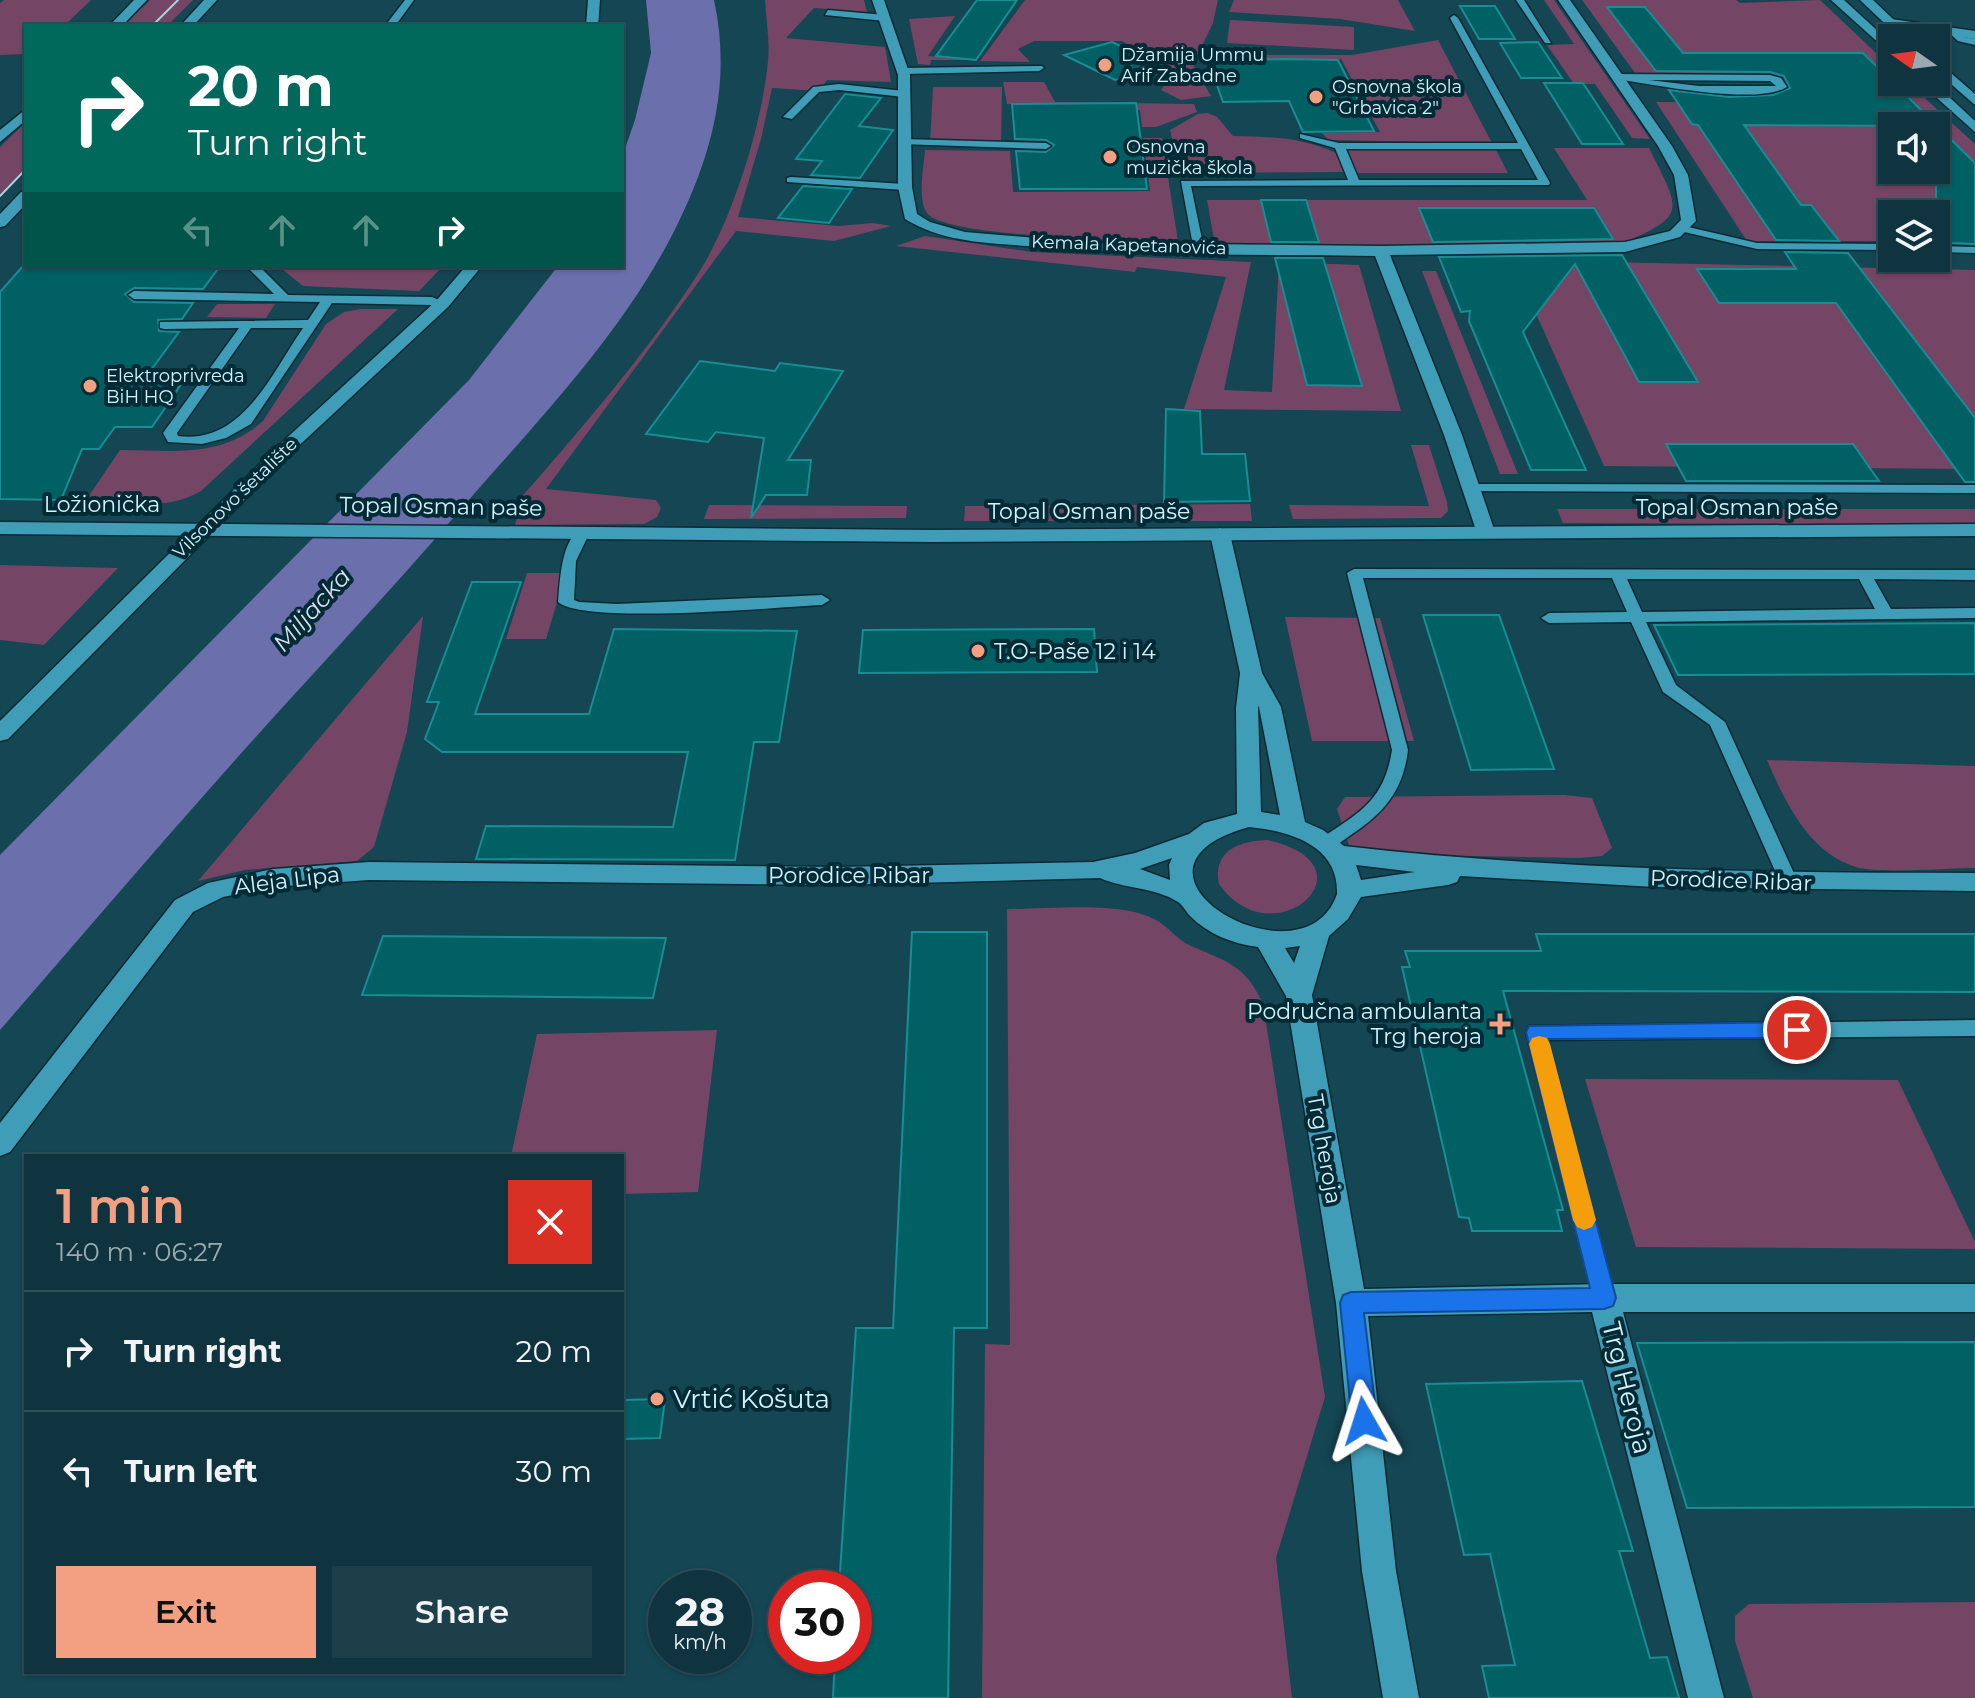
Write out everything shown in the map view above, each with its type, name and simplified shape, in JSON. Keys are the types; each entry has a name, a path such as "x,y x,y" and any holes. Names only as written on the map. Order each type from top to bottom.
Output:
{"street":[{"path":"117,24 141,0"},
{"path":"188,24 211,0"},
{"path":"592,24 594,0"},
{"name":"Kemala Kapetanovića","path":"878,0 903,71 905,187 910,216 925,225 964,236 1094,248 1381,251 1625,247 1659,241 1684,229"},
{"path":"1564,0 1626,77 1681,175 1689,221 1684,229"},
{"path":"1837,0 1878,38"},
{"path":"1866,0 1891,23 1975,35"},
{"path":"1950,77 1975,101"},
{"path":"1940,96 1975,128"},
{"path":"0,138 24,115"},
{"path":"0,223 24,197"},
{"path":"1381,251 1485,532"},
{"name":"Vilsonovo šetalište","path":"0,734 203,528 442,304 472,268"},
{"name":"Ložionička","path":"0,528 203,528"},
{"name":"Topal Osman paše","path":"203,528 1220,534 1975,530"},
{"path":"1220,534 1251,673 1270,707 1294,826"},
{"path":"1249,819 1247,708 1251,673"},
{"path":"1249,819 1294,826 1331,849 1344,866 1350,890 1336,918 1318,932 1297,938 1267,940 1231,932 1211,922 1195,909 1180,877 1181,862 1193,841 1213,828 1249,819"},
{"name":"Porodice Ribar","path":"1099,871 1139,861 1193,841"},
{"name":"Porodice Ribar","path":"1331,849 1486,871 1789,882 1975,882"},
{"name":"Aleja Lipa","path":"0,1144 184,906 217,889 273,878 369,871 600,875"},
{"name":"Porodice Ribar","path":"600,875 837,876 1099,871 1139,878 1186,895"},
{"name":"Porodice Ribar","path":"1350,890 1486,871"},
{"name":"Trg heroja","path":"1299,995 1318,932"},
{"name":"Trg heroja","path":"1267,940 1299,995 1351,1303 1379,1571 1401,1698"},
{"path":"1351,1303 1604,1298"},
{"name":"Trg Heroja","path":"1706,1698 1604,1298 1975,1298"}],"lane":[{"path":"392,24 410,0"},
{"path":"1520,0 1548,41"},
{"path":"828,13 885,18"},
{"path":"1198,249 1185,183 1545,183 1454,18"},
{"path":"1953,32 1961,39 1975,42"},
{"path":"903,71 1039,68"},
{"path":"1626,77 1770,78 1778,80 1782,87 1771,90 1667,86 1626,77"},
{"path":"788,117 816,89 839,87 904,94"},
{"path":"1304,136 1339,146 1525,146"},
{"path":"904,142 1046,146"},
{"path":"1339,146 1355,183"},
{"path":"791,180 905,187"},
{"path":"1684,229 1757,246 1878,247"},
{"path":"1950,249 1975,250"},
{"path":"254,268 284,297"},
{"path":"134,295 432,301 442,304"},
{"path":"248,324 170,433 173,439 194,440 226,434 246,421 329,298"},
{"path":"164,325 311,324"},
{"path":"1470,488 1975,489"},
{"path":"583,532 569,561 566,602 577,606 617,609 822,600"},
{"path":"1331,849 1376,809 1392,790 1400,750 1354,573 1975,575"},
{"path":"1617,574 1669,688 1717,722 1789,882"},
{"path":"1864,574 1885,613"},
{"path":"1549,618 1975,613"},
{"path":"1604,1298 1536,1032 1975,1028"}],"shaded area":[{"path":"4,0 91,0 66,24 24,24 24,54 0,55 0,3"},
{"path":"150,0 193,0 169,24 125,24"},
{"path":"765,0 864,0 867,12 814,8 786,38 885,47 891,82 827,80 819,91 772,88 738,217 838,226 873,223 891,226 834,241 736,231 546,489 656,500 661,508 657,517 644,524 515,525 519,511 512,508 586,422 681,300 725,223 745,168 765,86 768,38"},
{"path":"1025,0 1218,0 1213,23 1193,65 1211,96 1181,100 1161,90 1167,82 1146,70 1163,65 1122,41 1034,41 1018,49 1030,62 980,61"},
{"path":"1234,0 1398,0 1415,31 1340,19 1229,12"},
{"path":"1544,0 1554,0 1650,139 1632,138 1595,84 1574,84 1547,45 1574,44"},
{"path":"1582,0 1736,0 1740,3 1820,0 1878,55 1878,96 1922,96 1940,112 1878,112 1878,184 1950,184 1950,121 1975,144 1975,249 1963,241 1950,241 1950,200 1878,200 1878,241 1747,241 1656,102 1834,103 1811,77 1638,77"},
{"path":"955,16 928,56 976,60 931,60 930,65 918,64 909,19"},
{"path":"1230,20 1354,27 1354,50 1227,43"},
{"path":"1438,40 1492,143 1328,140 1322,133 1380,132 1341,59 1246,59 1245,55 1352,55"},
{"path":"1003,82 1044,82 1055,102 1194,104 1197,112 1156,127 1142,127 1140,110 1124,110 1123,103 1007,104"},
{"path":"933,87 1002,87 1001,145 930,144"},
{"path":"1208,113 1217,117 1233,136 1298,141 1336,153 1344,172 1180,173 1170,130 1198,114"},
{"path":"24,124 24,170 0,194 0,147"},
{"path":"1143,138 1162,138 1178,242 1007,233 945,222 929,215 925,209 922,184 925,150 1010,151 1013,192 1150,191"},
{"path":"1346,147 1495,148 1508,173 1357,173"},
{"path":"1554,148 1649,148 1672,200 1672,210 1667,219 1616,246 1215,245 1207,200 1587,200"},
{"path":"925,236 1032,252 1251,262 1224,390 1272,392 1279,262 1359,265 1401,411 1184,409 1226,277 1137,267 1135,272 896,246"},
{"path":"1512,260 1878,268 1878,272 1975,270 1975,469 1604,466"},
{"path":"280,268 441,268 419,291 303,286"},
{"path":"1422,271 1436,271 1518,474 1500,474"},
{"path":"217,304 275,304 266,318 207,317"},
{"path":"398,309 201,491 159,504 84,503 120,450 195,450 230,442 247,433 263,421 326,324 344,312"},
{"path":"1411,445 1429,445 1447,502 1448,511 1441,518 1293,519 1289,505 1429,506"},
{"path":"1250,504 1252,521 964,521 965,506"},
{"path":"709,505 907,506 906,518 704,519"},
{"path":"1557,509 1975,509 1975,525 1563,523"},
{"path":"0,565 118,568 44,645 0,640"},
{"path":"527,573 566,573 546,639 506,639"},
{"path":"423,616 407,732 374,847 357,861 245,870 198,881"},
{"path":"1285,617 1380,618 1414,741 1312,741"},
{"path":"1767,760 1975,766 1975,868 1880,870 1856,867 1839,860 1812,838 1801,824"},
{"path":"1565,795 1592,798 1612,848 1602,856 1362,854 1349,845 1337,809 1345,797"},
{"path":"1267,840 1300,852 1315,868 1316,885 1306,900 1288,911 1266,913 1241,905 1219,884 1220,863 1230,850"},
{"path":"1103,908 1140,913 1159,922 1184,942 1234,966 1249,980 1263,1004 1325,1397 1276,1558 1292,1698 982,1698 985,1344 1010,1345 1007,909"},
{"path":"717,1030 698,1192 624,1194 624,1154 511,1154 537,1034"},
{"path":"1585,1079 1898,1080 1975,1242 1975,1249 1636,1247"},
{"path":"1975,1602 1975,1698 1753,1698 1735,1641 1735,1616 1749,1604"}],"water":[{"name":"Miljacka","path":"646,0 714,0 721,57 720,85 710,139 680,219 634,300 547,411 0,1030 0,855 469,380 556,268 624,268 624,151 651,53"}],"building":[{"path":"977,0 1017,0 976,60 936,56"},
{"path":"1460,6 1495,6 1515,39 1479,39"},
{"path":"1607,7 1645,7 1683,53 1863,53 1878,68 1878,96 1907,96 1923,112 1878,112 1878,126 1744,125 1801,205 1811,205 1839,241 1776,240 1698,125 1692,124 1669,90 1729,97 1773,95 1790,88 1784,76 1770,72 1656,71"},
{"name":"Džamija Ummu Arif Zabadne","path":"1112,42 1164,67 1115,80 1064,55"},
{"path":"1538,42 1562,78 1521,78 1500,43"},
{"path":"1208,60 1338,60 1374,131 1303,132 1289,101 1223,102"},
{"path":"1544,83 1583,83 1623,144 1582,144"},
{"path":"845,94 881,98 859,126 893,130 860,178 811,175 822,161 796,159"},
{"name":"Osnovna muzička škola","path":"1136,103 1147,189 1020,189 1016,151 1046,152 1054,145 1046,140 1015,139 1012,104"},
{"path":"1950,138 1975,163 1975,244 1950,242 1950,200 1936,200 1936,184 1950,184"},
{"path":"803,186 852,189 829,223 778,218"},
{"path":"1261,200 1306,200 1319,242 1271,242"},
{"path":"1419,208 1594,208 1613,239 1433,242"},
{"path":"1785,252 1848,253 1975,418 1975,482 1965,482 1836,303 1719,303 1697,269 1796,269"},
{"path":"1622,255 1698,382 1639,382 1575,264 1523,332 1586,470 1531,470 1469,321 1470,311 1461,312 1439,257"},
{"path":"1275,258 1323,258 1362,386 1307,385"},
{"name":"Elektroprivreda BiH HQ","path":"23,266 219,268 203,289 134,288 125,294 134,302 193,303 182,319 158,320 159,331 179,332 146,377 186,377 152,427 115,427 99,449 82,449 61,500 0,499 0,292"},
{"path":"700,361 775,371 780,363 843,371 788,460 811,460 807,495 766,495 751,518 764,438 716,432 708,442 646,434"},
{"path":"1166,409 1200,411 1202,454 1245,454 1250,501 1164,502"},
{"path":"1666,444 1853,444 1879,481 1686,481"},
{"path":"472,582 521,582 475,714 589,714 614,629 797,631 779,742 754,742 735,860 476,859 486,826 673,827 688,752 442,752 425,739 439,702 427,702"},
{"path":"1423,615 1499,615 1554,769 1471,770"},
{"path":"1975,623 1975,674 1678,675 1654,625"},
{"name":"T.O-Paše 12 i 14","path":"1094,629 1097,672 859,673 863,630"},
{"path":"912,932 987,932 987,1328 954,1328 948,1698 833,1698 834,1674 872,1674 872,1570 840,1570 856,1328 893,1328"},
{"path":"1536,934 1975,934 1975,992 1503,991 1563,1210 1557,1210 1562,1231 1472,1231 1469,1218 1459,1217 1402,967 1410,967 1405,951 1541,951"},
{"path":"383,936 666,938 653,998 362,995"},
{"path":"1975,1342 1975,1507 1687,1508 1637,1343"},
{"path":"1582,1381 1633,1551 1619,1551 1650,1658 1667,1657 1679,1698 1489,1698 1482,1666 1515,1665 1490,1554 1464,1555 1426,1384"},
{"path":"665,1399 660,1438 624,1439 624,1400"}],"tram line":[{"path":"154,24 178,0"},
{"path":"0,196 24,171"}],"slow traffic":[{"path":"1539,1044 1584,1220"}],"place":[{"name":"Džamija Ummu Arif Zabadne","path":"1105,65"},
{"name":"Osnovna škola \"Grbavica 2\"","path":"1316,97"},
{"name":"Osnovna muzička škola","path":"1110,157"},
{"name":"Elektroprivreda BiH HQ","path":"90,386"},
{"name":"T.O-Paše 12 i 14","path":"978,651"},
{"name":"Područna ambulanta Trg heroja","path":"1500,1024"},
{"name":"Vrtić Košuta","path":"657,1399"}],"route":[{"path":"1364,1421 1351,1303 1604,1298 1536,1032 1797,1030"}]}
